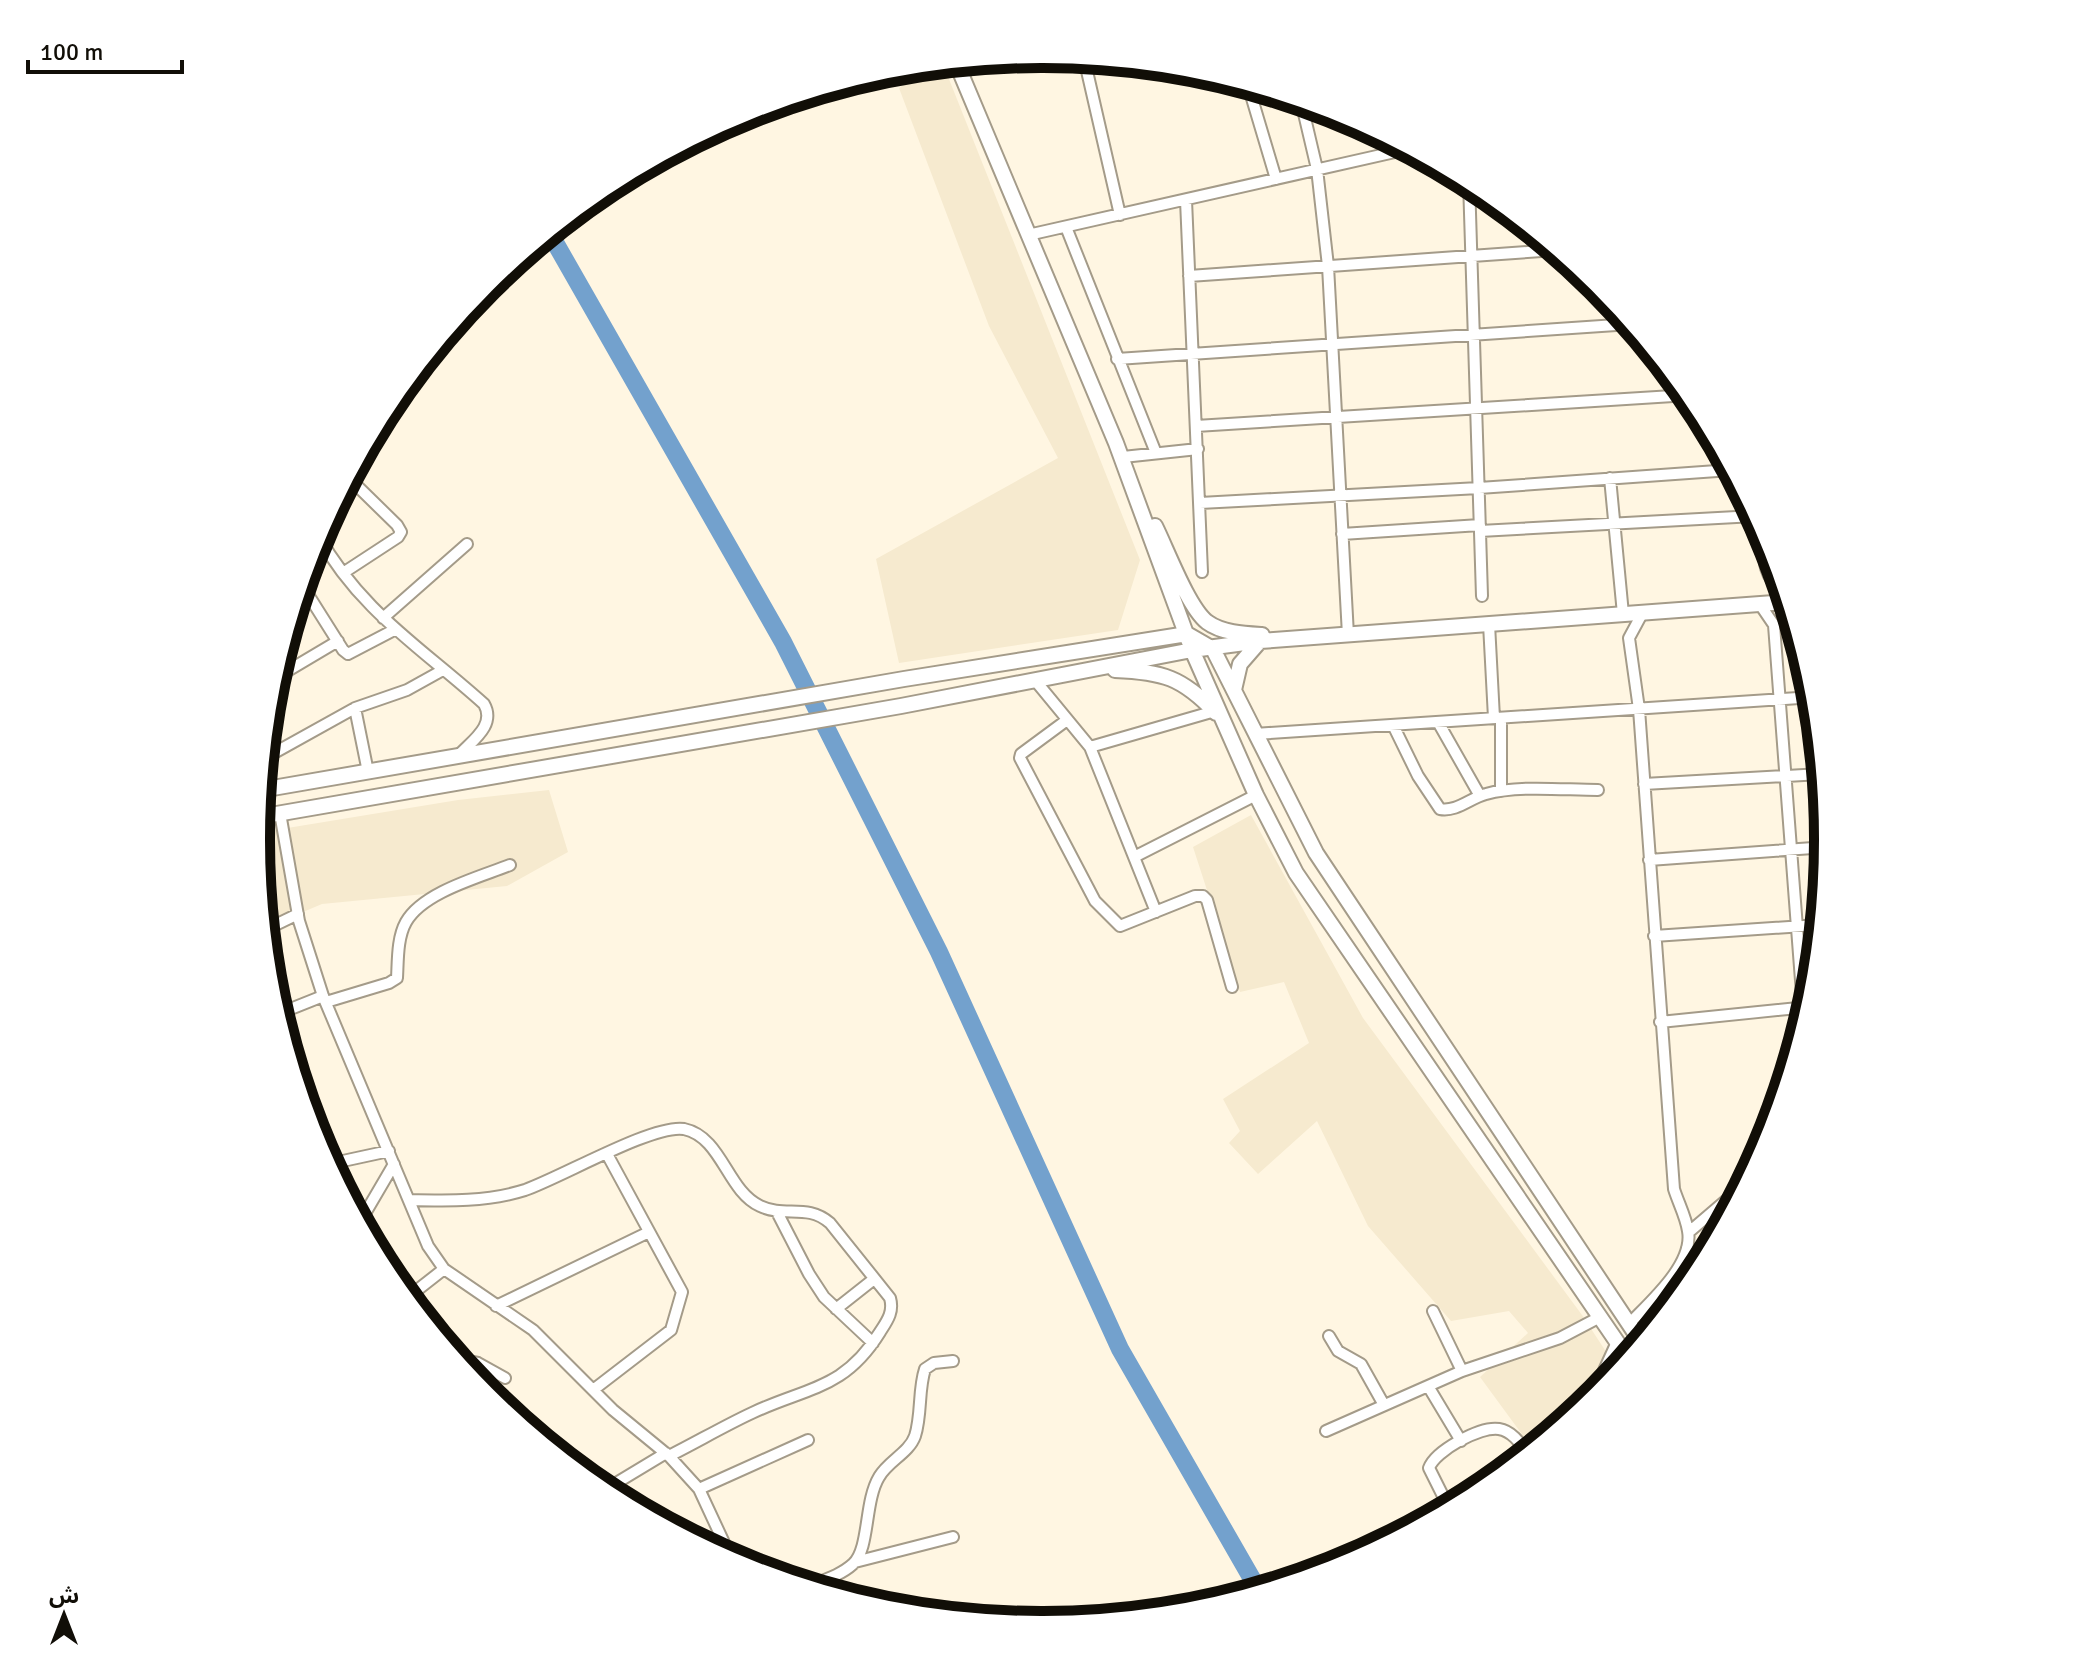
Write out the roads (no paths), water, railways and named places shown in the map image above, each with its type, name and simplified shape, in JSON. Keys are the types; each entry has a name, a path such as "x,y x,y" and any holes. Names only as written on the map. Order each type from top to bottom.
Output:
{"street":[{"path":"1087,70 1120,215"},
{"path":"961,73 1116,443 1218,715 1296,873 1621,1349"},
{"path":"1252,97 1276,179"},
{"path":"1304,114 1317,169 1328,266 1348,635"},
{"path":"1028,235 1392,153"},
{"path":"1470,197 1482,596"},
{"path":"1186,200 1202,572"},
{"path":"1066,227 1156,453"},
{"path":"1189,276 1541,251"},
{"path":"1117,359 1617,325"},
{"path":"1196,426 1672,396"},
{"path":"1116,443 1193,606 1204,620 1230,632 1320,637"},
{"path":"1123,457 1198,449"},
{"path":"1200,503 1719,471"},
{"path":"1610,478 1623,614"},
{"path":"343,573 401,532 357,486"},
{"path":"1342,534 1743,517"},
{"path":"383,618 467,544"},
{"path":"328,552 394,630 484,704 489,713 488,724 458,757"},
{"path":"310,597 348,654 394,630"},
{"path":"271,815 901,706 1192,650 1260,641 1776,602"},
{"path":"1759,603 1774,625 1802,969"},
{"path":"1629,1324 1671,1278 1687,1248 1689,1232 1674,1189 1639,709 1629,638 1643,612"},
{"path":"1489,624 1501,791"},
{"path":"272,788 904,679 1187,634 1213,649 1316,853 1635,1333"},
{"path":"290,670 338,641"},
{"path":"1234,690 1240,664 1260,641"},
{"path":"1090,668 1152,672 1181,682 1218,715"},
{"path":"276,752 355,708 407,690 443,670"},
{"path":"1034,679 1090,747 1156,912"},
{"path":"1255,734 1800,698"},
{"path":"355,708 368,772"},
{"path":"1090,747 1218,715"},
{"path":"1067,720 1021,754 1021,762 1095,901 1120,926 1195,896 1203,896 1207,900 1232,987"},
{"path":"1438,722 1480,796"},
{"path":"1393,725 1418,776 1440,809 1449,811 1480,796 1501,791 1598,790"},
{"path":"1644,784 1811,775"},
{"path":"1134,857 1256,795"},
{"path":"280,813 298,914 325,999 428,1246 444,1269 533,1330 613,1410 668,1454 699,1489 723,1541"},
{"path":"1649,860 1814,848"},
{"path":"290,1010 389,983 397,978 400,940 406,921 446,890 510,865"},
{"path":"275,925 298,914"},
{"path":"1654,936 1808,926"},
{"path":"1660,1022 1795,1008"},
{"path":"409,1200 492,1198 558,1178 658,1130 684,1129 702,1137 736,1185 758,1206 777,1212 820,1214 874,1279 892,1305 891,1313 860,1360 816,1390 756,1411 617,1483"},
{"path":"341,1161 389,1151"},
{"path":"593,1390 671,1330 682,1292 607,1154"},
{"path":"366,1211 394,1164"},
{"path":"1689,1232 1721,1204"},
{"path":"777,1212 809,1274 836,1309 873,1343"},
{"path":"496,1306 649,1232"},
{"path":"1687,1248 1690,1257"},
{"path":"417,1290 444,1269"},
{"path":"836,1309 874,1279"},
{"path":"1433,1311 1462,1371"},
{"path":"1326,1431 1462,1371 1560,1338 1600,1317"},
{"path":"1329,1336 1338,1351 1361,1364 1384,1405"},
{"path":"1607,1365 1617,1342"},
{"path":"855,1562 864,1546 868,1502 879,1476 908,1449 915,1438 925,1369 934,1363 953,1361"},
{"path":"475,1362 505,1378"},
{"path":"1428,1386 1461,1441"},
{"path":"1444,1498 1429,1468 1432,1460 1473,1434 1500,1429 1516,1437 1521,1444"},
{"path":"699,1489 808,1440"},
{"path":"824,1579 855,1562 953,1537"}],"waterway":[{"path":"554,241 783,642 939,952 1120,1349 1253,1581"}]}
